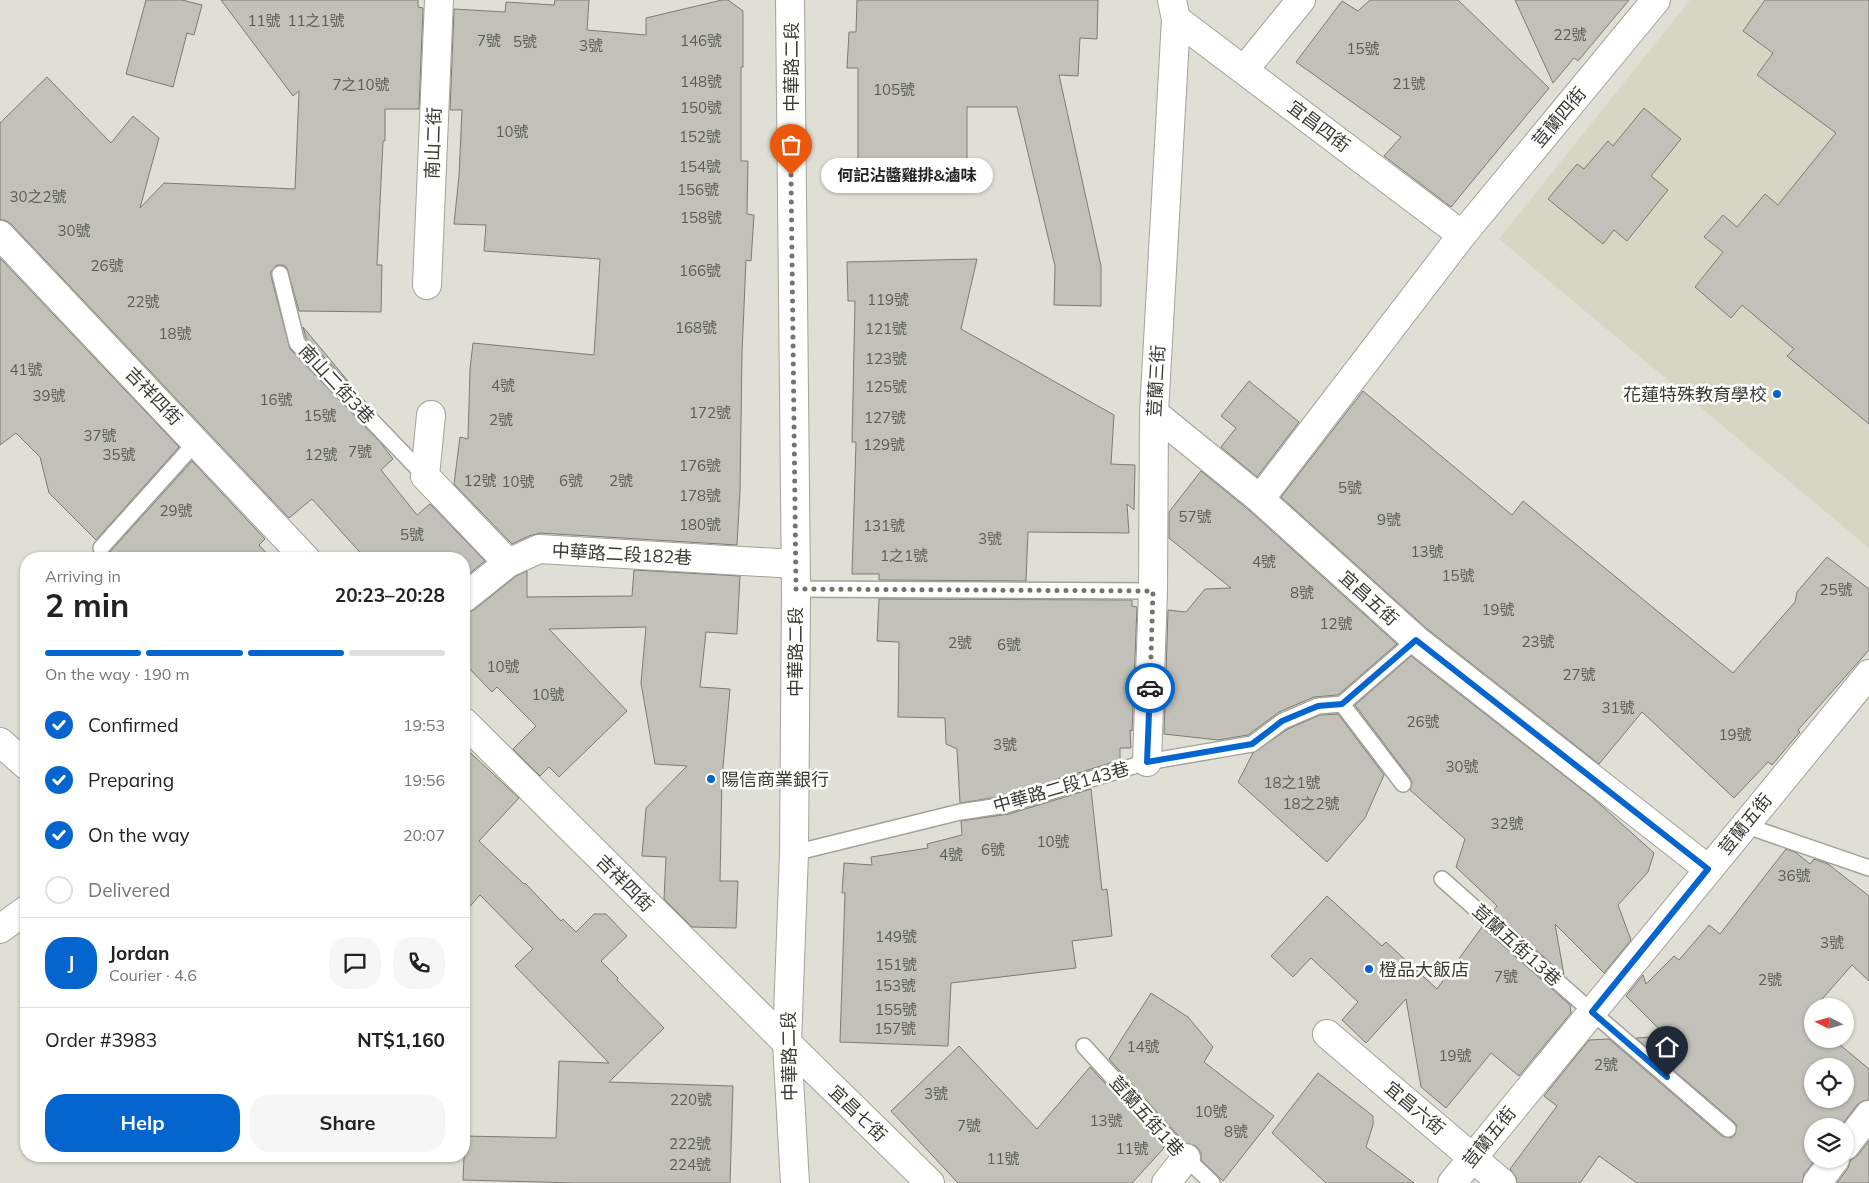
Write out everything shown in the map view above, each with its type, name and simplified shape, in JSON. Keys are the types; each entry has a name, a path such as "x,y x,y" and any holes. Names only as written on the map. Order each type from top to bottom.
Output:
{"street":[{"name":"南山二街","path":"427,285 439,0"},
{"name":"中華路二段","path":"790,0 795,577 794,853 787,1043 795,1183"},
{"path":"1244,70 1301,0"},
{"name":"荳蘭四街","path":"1260,500 1462,235 1656,0"},
{"name":"宜昌四街","path":"1174,9 1244,70 1462,235"},
{"name":"荳蘭三街","path":"1147,762 1153,591 1154,413 1174,9"},
{"name":"吉祥四街","path":"0,235 299,552"},
{"name":"宜昌五街","path":"1154,413 1260,500 1416,640 1708,869"},
{"path":"431,415 425,476 508,563"},
{"name":"中華路二段182巷","path":"470,593 508,563 540,549 795,577"},
{"name":"荳蘭五街","path":"1452,1183 1869,674"},
{"name":"吉祥四街","path":"470,728 787,1043"},
{"path":"0,742 20,760"},
{"path":"0,929 20,914"},
{"name":"宜昌六街","path":"1327,1034 1502,1183"},
{"name":"宜昌七街","path":"787,1043 930,1183"},
{"path":"1854,1134 1869,1115"},
{"path":"1166,1183 1186,1158"},
{"path":"1817,1183 1828,1168"}],"lane":[{"name":"南山二街3巷","path":"280,274 296,343 425,476"},
{"path":"102,548 197,442"},
{"path":"795,577 1153,591"},
{"path":"1403,784 1342,704 1416,640"},
{"name":"中華路二段143巷","path":"794,853 960,812 1006,805 1147,762 1252,744 1282,721 1318,706 1342,704"},
{"path":"1744,825 1869,868"},
{"name":"荳蘭五街13巷","path":"1442,879 1728,1129"},
{"name":"荳蘭五街1巷","path":"1084,1046 1186,1158 1212,1183"}],"shaded area":[{"name":"花蓮特殊教育學校","path":"1690,0 1869,0 1869,548 1499,239"}],"building":[{"path":"146,0 182,0 202,5 194,35 187,33 173,87 126,74"},
{"path":"221,0 418,0 418,7 423,8 419,109 385,109 385,141 383,141 377,265 382,265 381,312 299,311 287,268 283,265 277,265 271,271 271,276 290,349 380,442 393,459 381,470 417,515 430,504 485,561 470,573 470,552 360,552 312,499 289,518 11,224 5,220 0,220 0,123 47,77 111,143 133,116 159,138 140,208 164,183 295,189 299,91 293,96"},
{"path":"555,0 589,0 587,30 646,35 646,18 722,0 728,0 743,11 741,161 748,161 747,214 754,215 751,261 746,260 737,545 540,533 512,544 454,484 460,437 468,439 470,369 473,343 594,355 600,259 484,251 486,225 454,224 459,176 462,110 450,110 454,9 505,12 506,2 554,5"},
{"path":"857,0 1098,0 1097,39 1080,38 1078,76 1059,75 1101,266 1101,306 1054,305 1055,266 1017,107 967,107 967,164 858,165 858,68 847,68 849,32 856,32"},
{"path":"1370,0 1458,0 1549,88 1451,207 1384,156 1401,137 1296,62 1342,1 1358,11"},
{"path":"1515,0 1629,0 1578,61 1574,58 1553,83"},
{"path":"1765,0 1869,0 1869,424 1787,356 1794,349 1742,305 1731,318 1695,287 1723,252 1704,237 1723,215 1737,227 1765,194 1778,205 1836,133 1757,75 1773,53 1743,31"},
{"path":"1644,108 1681,139 1651,176 1668,190 1627,241 1614,230 1603,244 1548,199 1577,164 1584,169 1608,141 1613,146"},
{"path":"0,258 179,447 96,540 49,493 40,457 16,433 0,445"},
{"path":"977,259 961,329 1114,415 1111,464 1135,465 1134,510 1127,504 1129,533 1028,532 1026,581 879,580 879,574 852,574 856,442 852,442 855,301 848,301 847,262"},
{"path":"303,327 358,393 306,338"},
{"path":"1249,381 1299,422 1257,477 1221,447 1236,428 1221,416"},
{"path":"1363,391 1512,515 1523,501 1733,673 1795,602 1797,592 1827,557 1869,589 1869,650 1798,730 1800,732 1772,765 1768,762 1734,798 1642,712 1599,764 1426,628 1281,497"},
{"path":"192,461 265,539 259,545 266,552 110,552"},
{"path":"1201,471 1250,511 1397,644 1338,695 1314,697 1279,712 1248,735 1218,740 1164,734 1168,610 1186,612 1205,589 1231,588 1169,538 1169,512"},
{"path":"634,570 740,576 737,634 706,632 700,687 730,689 722,778 720,881 738,881 736,928 692,927 664,899 666,857 642,856 646,808 687,766 655,764 641,683 646,627 549,629 627,711 559,777 549,767 540,776 513,749 536,726 497,687 492,692 470,669 470,611 516,576 527,571 527,597 632,596"},
{"path":"879,599 1132,600 1132,606 1137,607 1132,731 1130,730 1131,748 1120,748 1120,760 1004,796 960,803 957,749 946,744 945,718 898,717 899,642 877,641"},
{"path":"1411,656 1593,798 1654,853 1648,872 1618,905 1631,940 1604,973 1555,924 1564,975 1493,911 1497,906 1456,867 1465,839 1410,790 1412,783 1410,778 1355,705"},
{"path":"1338,714 1384,775 1365,818 1327,862 1238,782 1253,753 1288,729 1320,715"},
{"path":"470,753 519,798 479,841 525,883 561,921 563,919 576,932 594,914 606,914 627,936 601,961 664,1028 609,1082 733,1086 730,1183 575,1183 463,1180 464,1162 470,1162 470,1136 556,1138 559,1061 609,1063 515,966 533,949 480,895 470,906"},
{"path":"1091,789 1102,890 1107,889 1112,936 1072,941 1076,968 951,983 948,1046 840,1042 845,893 842,893 844,863 872,865 871,857 928,848 927,844 962,835 961,821 1009,814"},
{"path":"1786,849 1795,852 1810,864 1814,859 1828,864 1869,896 1869,981 1852,965 1823,998 1804,998 1804,1048 1844,1048 1869,1069 1869,1100 1857,1105 1847,1118 1804,1118 1804,1168 1809,1168 1804,1174 1802,1183 1637,1183 1599,1156 1580,1183 1517,1183 1516,1177 1510,1169 1557,1106 1544,1096 1589,1040 1609,1039 1722,1136 1731,1138 1735,1135 1737,1126 1734,1122 1636,1038 1666,1036 1626,996 1643,975 1646,984 1674,956 1679,960 1709,925 1720,934"},
{"path":"1327,896 1382,946 1386,942 1437,989 1482,927 1570,1005 1571,1013 1519,1076 1491,1053 1446,1108 1421,1087 1406,999 1366,1043 1342,1020 1358,1002 1311,958 1293,977 1271,956"},
{"path":"1151,993 1188,1017 1213,1047 1204,1062 1274,1116 1223,1181 1201,1160 1201,1153 1196,1146 1185,1143 1109,1059"},
{"path":"959,1046 1037,1129 1090,1067 1164,1148 1132,1183 958,1183 891,1111"},
{"path":"1318,1073 1373,1116 1373,1125 1366,1147 1414,1183 1326,1183 1272,1133"},
{"path":"1869,1141 1869,1183 1837,1183 1848,1168 1854,1168 1854,1158"}],"way so far":[{"path":"791,175 794,564 796,589 1153,591 1150,688"}],"place":[{"name":"何記沾醬雞排&滷味","path":"791,175"},
{"name":"花蓮特殊教育學校","path":"1777,394"},
{"name":"陽信商業銀行","path":"711,779"},
{"name":"橙品大飯店","path":"1369,969"}],"route":[{"path":"1150,688 1147,762 1252,744 1282,721 1318,706 1342,704 1416,640 1708,869 1592,1012 1667,1077"}]}
